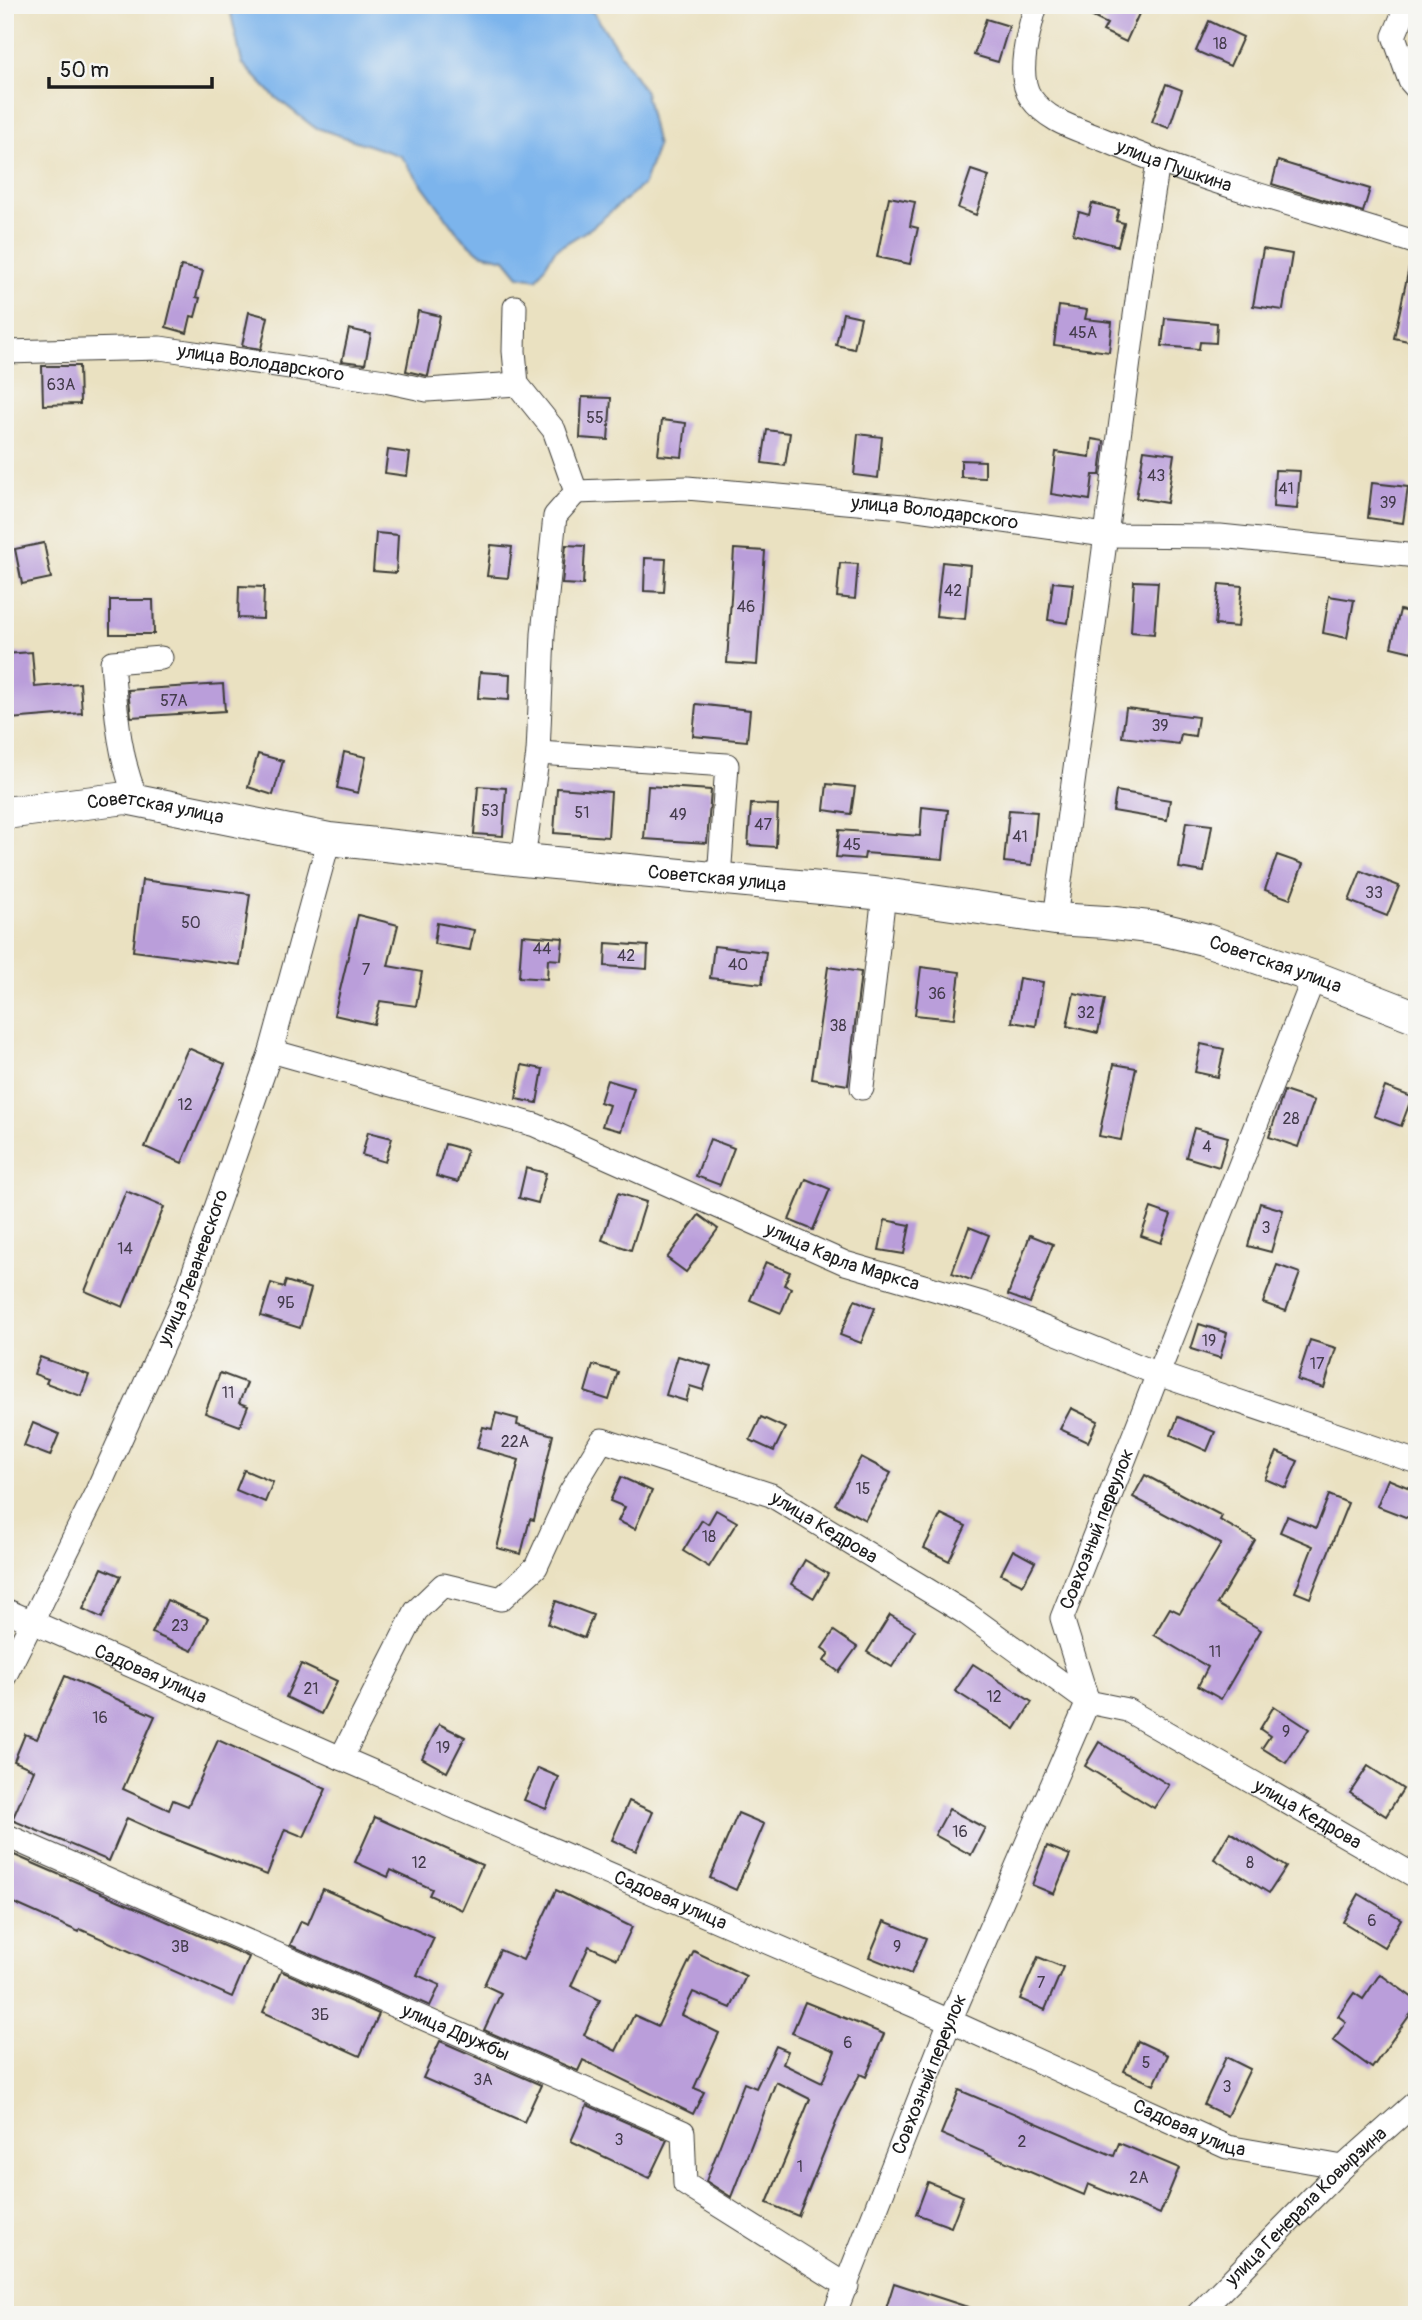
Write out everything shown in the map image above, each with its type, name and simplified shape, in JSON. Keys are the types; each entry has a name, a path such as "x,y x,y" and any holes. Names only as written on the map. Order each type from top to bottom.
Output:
{"street":[{"name":"улица Пушкина","path":"1036,5 1027,34 1024,72 1029,97 1050,117 1158,163 1417,243"},
{"path":"1407,5 1394,36 1410,80 1417,89"},
{"path":"1055,919 1105,535 1158,163"},
{"path":"515,307 514,351 517,384 554,430 576,492 555,516 543,634 538,753 523,860"},
{"name":"улица Володарского","path":"5,352 160,348 384,381 427,390 517,384"},
{"name":"улица Володарского","path":"576,492 687,488 903,508 1105,535 1220,536 1417,556"},
{"path":"137,800 129,782 118,736 112,662 161,658"},
{"path":"538,753 727,765 719,878"},
{"name":"Советская улица","path":"5,813 126,798 329,839 884,894 1055,919 1157,928 1203,939 1314,977 1417,1017"},
{"name":"улица Леваневского","path":"5,1676 97,1491 187,1291 271,1051 329,839"},
{"path":"862,1088 884,894"},
{"name":"Совхозный переулок","path":"834,2315 950,2021 1088,1702 1062,1618 1314,977"},
{"name":"улица Карла Маркса","path":"271,1051 535,1125 845,1264 985,1304 1158,1374 1417,1462"},
{"name":"улица Кедрова","path":"341,1758 416,1611 443,1585 501,1599 537,1567 570,1493 602,1440 771,1495 967,1614 1088,1702 1127,1710 1417,1877"},
{"name":"Садовая улица","path":"5,1610 950,2021 1227,2147 1343,2167"},
{"name":"улица Дружбы","path":"5,1835 683,2132 685,2183 847,2287"},
{"name":"улица Генерала Ковырзина","path":"1197,2315 1343,2167 1417,2101"}],"water":[{"path":"229,5 582,5 594,13 645,92 657,146 644,184 591,228 555,250 537,279 519,276 505,259 480,253 460,236 401,156 314,127 275,97 242,63"}],"building":[{"path":"1069,5 1143,5 1126,42 1103,31 1107,24"},
{"path":"986,19 1009,26 998,62 974,55"},
{"path":"1209,21 1243,37 1230,66 1196,51"},
{"path":"1166,84 1182,90 1169,128 1152,122"},
{"path":"1278,161 1370,189 1363,212 1272,184"},
{"path":"971,170 989,176 976,215 958,208"},
{"path":"889,197 915,202 910,226 918,228 910,264 877,257"},
{"path":"1092,203 1119,210 1116,221 1124,223 1118,246 1073,234 1079,212 1089,215"},
{"path":"1263,249 1292,254 1283,310 1253,306"},
{"path":"181,266 203,271 196,297 200,298 195,317 191,316 187,333 166,327"},
{"path":"1409,268 1417,268 1417,343 1394,338"},
{"path":"1059,306 1087,310 1085,319 1112,322 1109,352 1054,345"},
{"path":"418,311 440,316 428,376 406,371"},
{"path":"249,312 268,317 261,349 242,346"},
{"path":"843,313 861,317 854,349 836,345"},
{"path":"1165,318 1217,323 1216,343 1200,342 1199,349 1162,346"},
{"path":"349,329 371,334 365,364 342,361"},
{"path":"42,366 79,366 80,404 43,405"},
{"path":"582,397 611,398 608,440 580,438"},
{"path":"662,420 686,423 682,457 658,455"},
{"path":"767,430 790,433 785,466 762,463"},
{"path":"858,434 882,437 878,478 854,475"},
{"path":"1092,439 1104,441 1100,475 1093,475 1090,500 1051,494 1056,452 1090,457"},
{"path":"388,450 410,453 407,476 385,473"},
{"path":"1144,450 1174,454 1167,503 1136,498"},
{"path":"961,460 985,461 985,478 961,477"},
{"path":"1275,470 1300,471 1297,509 1273,507"},
{"path":"1372,483 1408,487 1403,523 1368,518"},
{"path":"376,533 398,535 396,573 373,571"},
{"path":"44,543 51,578 22,584 15,549"},
{"path":"491,545 512,547 508,578 487,576"},
{"path":"566,545 585,546 583,585 562,584"},
{"path":"734,549 765,551 757,665 727,663"},
{"path":"645,558 666,559 664,592 644,591"},
{"path":"942,562 970,565 965,619 936,616"},
{"path":"840,563 858,564 855,599 837,597"},
{"path":"1134,581 1158,582 1154,634 1131,632"},
{"path":"1053,582 1073,584 1068,623 1048,620"},
{"path":"1219,584 1242,586 1238,627 1215,625"},
{"path":"239,586 264,587 263,619 238,618"},
{"path":"1329,596 1354,600 1347,638 1323,633"},
{"path":"110,600 153,600 154,634 110,634"},
{"path":"1400,610 1417,614 1412,652 1391,647"},
{"path":"32,652 35,687 80,683 82,713 10,719 5,654"},
{"path":"480,672 510,674 509,700 478,698"},
{"path":"223,684 225,711 131,717 128,690"},
{"path":"696,704 750,710 747,741 693,736"},
{"path":"1126,708 1198,717 1195,736 1181,734 1179,744 1122,737"},
{"path":"344,752 366,757 358,793 337,788"},
{"path":"258,754 283,761 273,795 248,787"},
{"path":"827,784 855,787 851,814 824,810"},
{"path":"478,786 506,788 503,836 474,834"},
{"path":"648,786 711,790 707,843 644,839"},
{"path":"557,788 611,792 608,837 554,833"},
{"path":"1116,791 1170,800 1167,820 1113,811"},
{"path":"751,804 778,805 776,847 748,845"},
{"path":"922,807 948,810 943,859 865,853 864,859 836,857 839,830 920,836"},
{"path":"1009,810 1037,812 1032,865 1004,862"},
{"path":"1186,822 1212,825 1204,872 1179,868"},
{"path":"1277,855 1303,864 1290,899 1265,890"},
{"path":"1361,871 1399,886 1387,916 1349,901"},
{"path":"142,880 250,894 240,965 133,951"},
{"path":"358,915 398,925 388,966 422,972 416,1006 380,1001 374,1024 334,1015"},
{"path":"437,923 474,930 470,950 434,944"},
{"path":"522,935 563,938 561,960 548,959 547,979 519,977"},
{"path":"606,943 648,946 647,969 605,966"},
{"path":"714,946 766,952 762,984 710,978"},
{"path":"828,967 861,972 848,1085 812,1079"},
{"path":"921,967 960,972 954,1019 915,1015"},
{"path":"1019,978 1043,982 1036,1026 1012,1022"},
{"path":"1074,993 1105,999 1098,1033 1067,1026"},
{"path":"1201,1044 1224,1049 1218,1077 1195,1072"},
{"path":"188,1048 225,1064 182,1163 145,1147"},
{"path":"1114,1064 1136,1068 1121,1140 1099,1136"},
{"path":"522,1065 543,1069 537,1103 516,1099"},
{"path":"607,1080 634,1088 621,1131 602,1126 609,1105 600,1102"},
{"path":"1385,1087 1412,1097 1401,1126 1374,1116"},
{"path":"1284,1091 1314,1101 1298,1147 1269,1137"},
{"path":"1194,1128 1228,1137 1219,1167 1186,1157"},
{"path":"368,1132 392,1138 385,1162 362,1155"},
{"path":"710,1139 734,1148 720,1185 696,1176"},
{"path":"445,1144 467,1150 458,1182 436,1176"},
{"path":"526,1168 546,1173 538,1203 519,1198"},
{"path":"806,1179 830,1189 813,1230 789,1220"},
{"path":"126,1191 164,1207 123,1307 85,1291"},
{"path":"618,1193 646,1202 631,1250 602,1240"},
{"path":"1260,1203 1283,1210 1271,1252 1248,1246"},
{"path":"1151,1208 1171,1215 1161,1243 1141,1236"},
{"path":"699,1215 718,1229 686,1272 667,1258"},
{"path":"885,1220 910,1225 904,1254 879,1250"},
{"path":"969,1227 989,1235 971,1280 952,1273"},
{"path":"1030,1235 1053,1244 1030,1303 1008,1295"},
{"path":"766,1262 790,1272 784,1285 791,1288 781,1313 750,1300"},
{"path":"1277,1265 1300,1273 1286,1311 1263,1303"},
{"path":"286,1281 311,1289 300,1328 261,1316 271,1283 284,1287"},
{"path":"855,1300 875,1308 861,1343 840,1335"},
{"path":"1199,1324 1227,1333 1220,1358 1191,1349"},
{"path":"1310,1340 1336,1348 1324,1388 1297,1380"},
{"path":"678,1356 711,1366 703,1390 690,1386 686,1401 666,1395"},
{"path":"40,1357 89,1375 81,1396 46,1383 48,1379 34,1374"},
{"path":"593,1365 618,1372 609,1400 585,1392"},
{"path":"220,1373 247,1383 239,1403 248,1406 240,1426 205,1413"},
{"path":"1071,1408 1098,1421 1088,1442 1060,1429"},
{"path":"496,1413 518,1419 517,1425 553,1435 534,1520 530,1519 521,1554 497,1548 519,1460 477,1448 483,1427 492,1429"},
{"path":"761,1417 785,1428 774,1451 750,1440"},
{"path":"1178,1417 1215,1432 1207,1451 1171,1435"},
{"path":"33,1423 59,1434 50,1456 24,1446"},
{"path":"1277,1452 1298,1461 1286,1488 1265,1479"},
{"path":"861,1457 891,1473 865,1520 835,1504"},
{"path":"244,1470 273,1482 265,1502 236,1490"},
{"path":"1145,1475 1222,1516 1220,1520 1255,1540 1217,1604 1261,1630 1221,1699 1198,1686 1208,1667 1154,1635 1170,1608 1180,1613 1221,1544 1133,1497"},
{"path":"621,1477 652,1491 635,1529 618,1521 625,1507 610,1501"},
{"path":"1388,1479 1417,1491 1408,1518 1377,1506"},
{"path":"1329,1495 1348,1503 1310,1598 1295,1592 1313,1546 1280,1532 1287,1516 1316,1528"},
{"path":"716,1510 737,1522 709,1567 683,1551 702,1520 708,1524"},
{"path":"941,1514 966,1526 949,1561 924,1548"},
{"path":"1013,1550 1035,1562 1023,1585 1001,1574"},
{"path":"805,1560 828,1574 814,1598 791,1584"},
{"path":"102,1568 121,1576 102,1618 83,1609"},
{"path":"167,1600 208,1618 192,1651 152,1633"},
{"path":"556,1601 593,1615 584,1638 548,1624"},
{"path":"890,1615 915,1630 892,1667 867,1652"},
{"path":"834,1631 857,1647 839,1672 824,1661 829,1653 822,1648"},
{"path":"301,1664 337,1681 321,1714 286,1697"},
{"path":"973,1664 1032,1702 1015,1729 955,1691"},
{"path":"65,1676 155,1716 123,1789 169,1810 173,1800 188,1806 218,1740 326,1789 304,1837 285,1829 267,1875 127,1818 109,1861 12,1820 34,1770 14,1761 25,1734 37,1739"},
{"path":"1274,1706 1309,1729 1286,1763 1262,1748 1270,1736 1260,1729"},
{"path":"439,1724 465,1737 447,1772 422,1758"},
{"path":"1099,1742 1169,1785 1154,1808 1085,1766"},
{"path":"1368,1766 1403,1789 1386,1816 1350,1793"},
{"path":"538,1768 559,1777 546,1809 524,1800"},
{"path":"629,1801 653,1812 636,1851 612,1840"},
{"path":"949,1809 985,1828 971,1855 935,1835"},
{"path":"738,1813 764,1824 736,1890 710,1878"},
{"path":"375,1817 482,1865 462,1910 429,1895 432,1889 391,1870 388,1877 355,1862"},
{"path":"1230,1832 1286,1867 1269,1893 1214,1859"},
{"path":"1047,1846 1070,1855 1054,1894 1032,1885"},
{"path":"5,1851 249,1957 232,1997 80,1929 79,1932 5,1899"},
{"path":"323,1889 434,1938 417,1975 440,1985 430,2006 290,1945 301,1921 308,1924"},
{"path":"556,1890 632,1927 617,1959 589,1946 571,1986 600,2000 584,2035 616,2051 634,2015 658,2026 694,1951 746,1976 731,2008 693,1992 682,2015 719,2033 694,2088 704,2092 693,2114 583,2060 578,2071 484,2030 501,1993 484,1985 500,1950 523,1960"},
{"path":"1359,1894 1401,1919 1384,1947 1343,1922"},
{"path":"884,1921 926,1938 911,1974 869,1957"},
{"path":"1038,1957 1063,1967 1045,2010 1020,1999"},
{"path":"281,1971 379,2014 360,2056 263,2012"},
{"path":"1380,1974 1417,2001 1417,2005 1372,2068 1333,2040 1346,2022 1338,2016 1354,1993 1363,1999"},
{"path":"805,2002 884,2034 866,2077 860,2074 840,2113 798,2216 767,2203 810,2099 776,2082 731,2197 706,2181 744,2083 756,2088 776,2046 788,2051 783,2064 822,2083 835,2051 792,2033"},
{"path":"440,2041 541,2085 524,2122 423,2078"},
{"path":"1138,2041 1168,2055 1154,2085 1124,2071"},
{"path":"1226,2057 1250,2069 1227,2116 1204,2105"},
{"path":"959,2090 1114,2156 1119,2143 1179,2168 1160,2214 1088,2184 1084,2195 941,2134"},
{"path":"587,2105 667,2140 649,2178 571,2141"},
{"path":"928,2182 963,2196 951,2227 916,2214"},
{"path":"894,2283 980,2311 980,2315 884,2315"}]}
